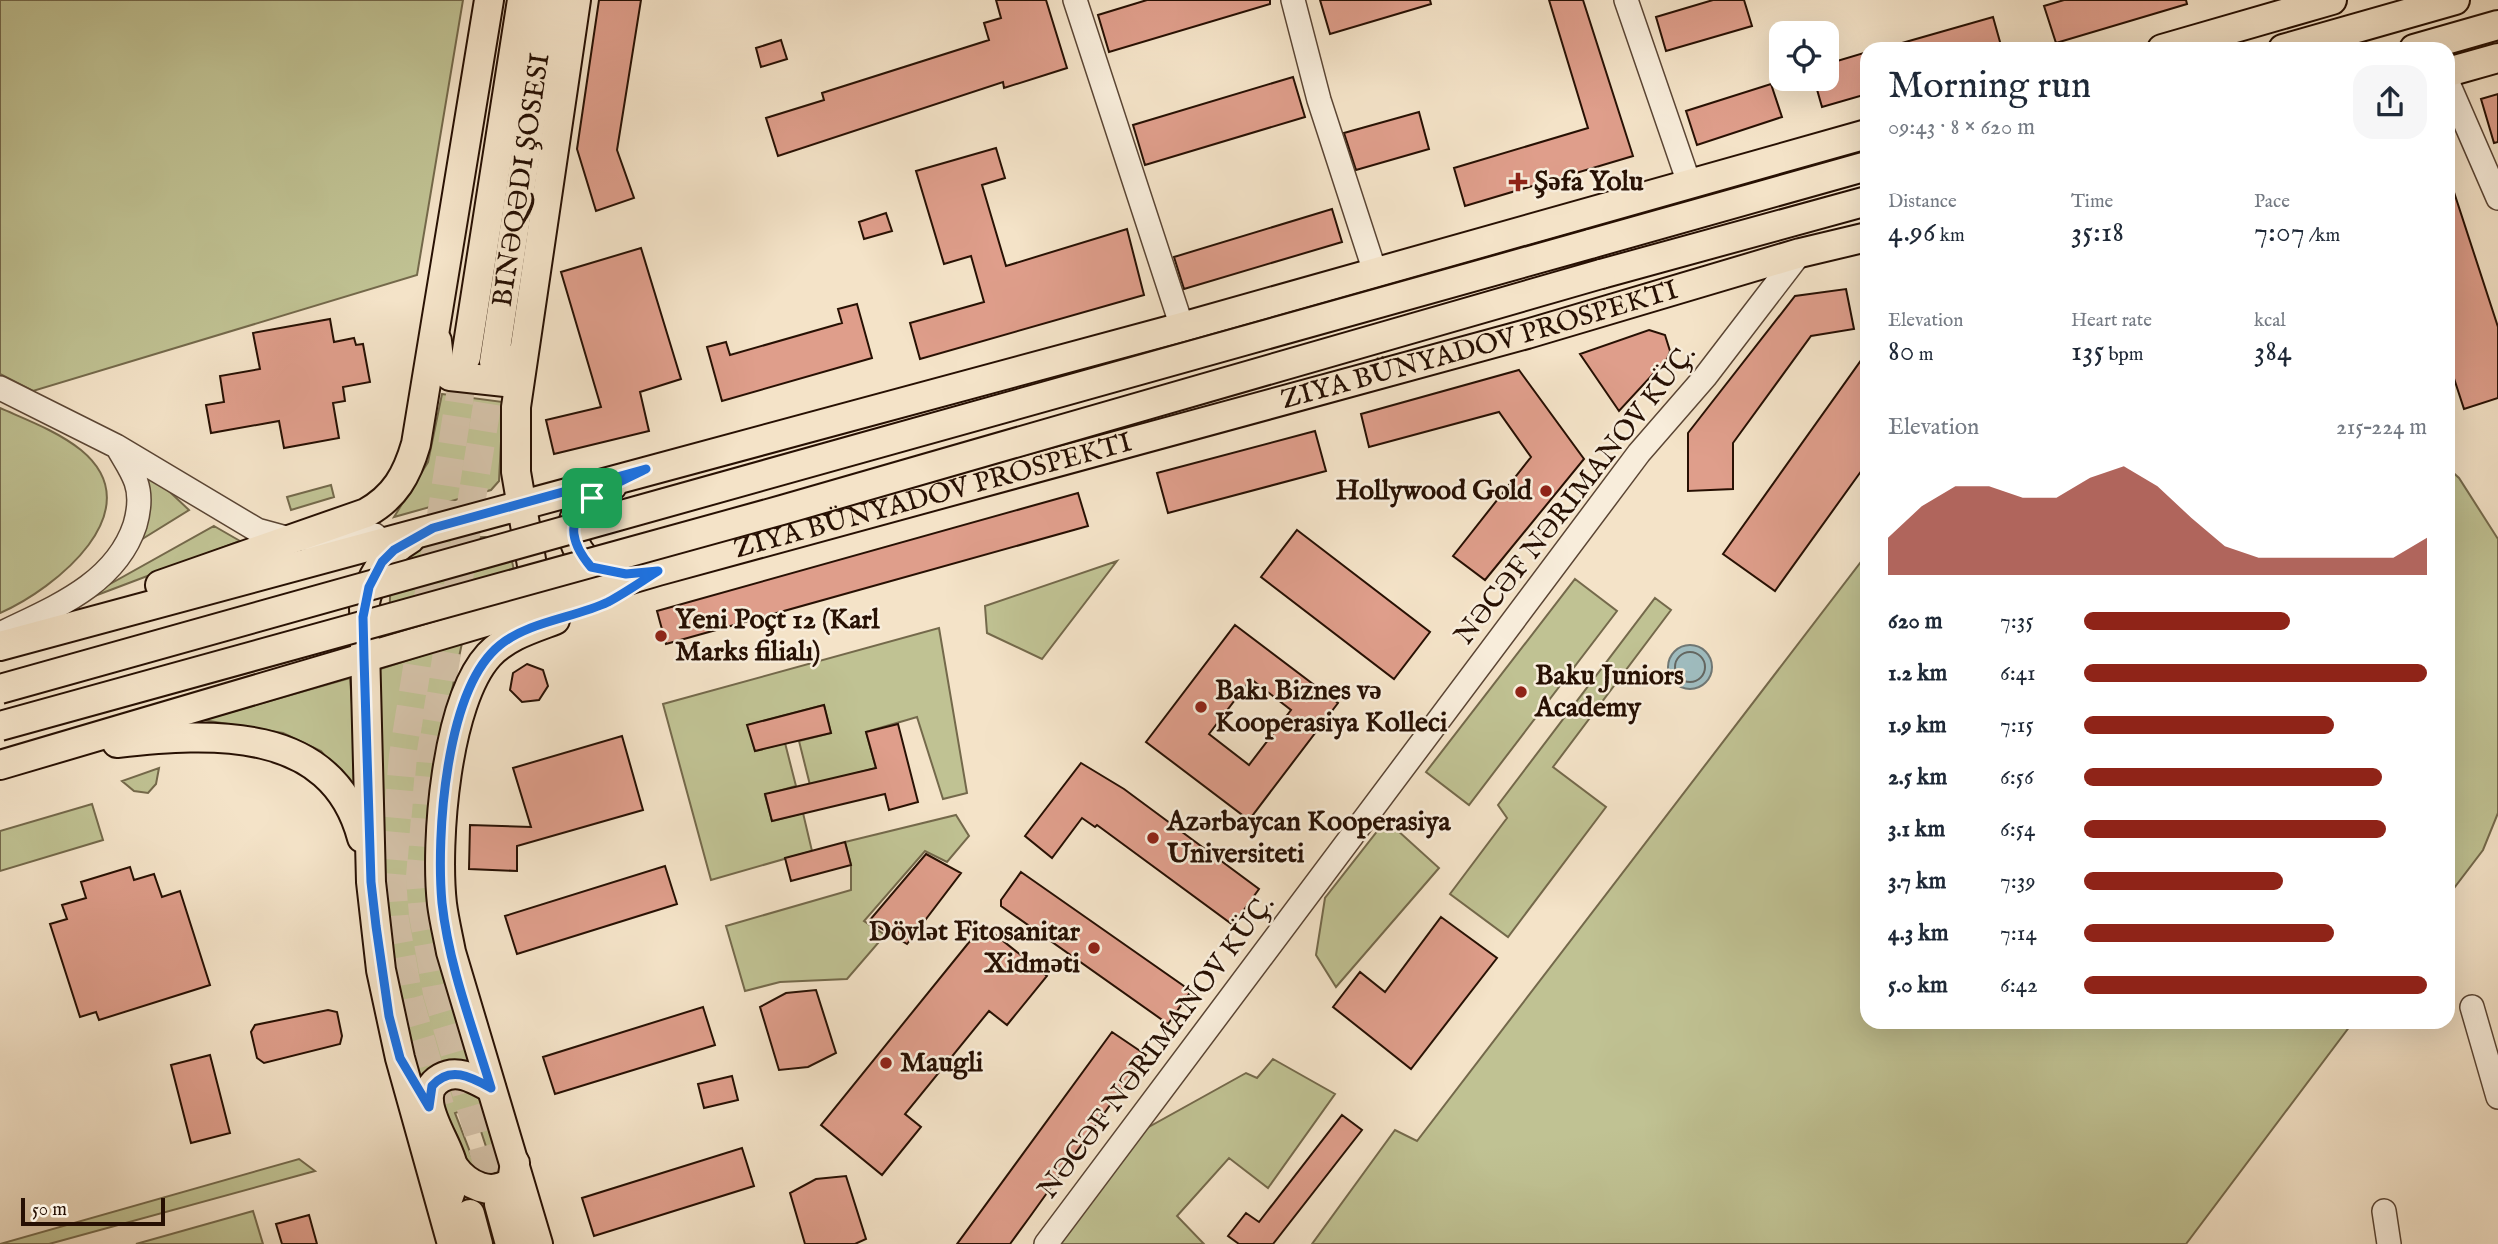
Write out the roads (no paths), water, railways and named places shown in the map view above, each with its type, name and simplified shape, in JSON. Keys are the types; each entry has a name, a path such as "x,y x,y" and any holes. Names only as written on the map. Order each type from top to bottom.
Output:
{"main road":[{"path":"0,644 366,513 391,496 401,483 416,444 489,0"},
{"name":"BINƏQƏDI ŞOSESI","path":"466,357 522,0"},
{"name":"BINƏQƏDI ŞOSESI","path":"494,362 549,0"},
{"path":"469,628 499,613 523,596 534,577 520,504 514,432 576,0"},
{"path":"2186,42 2332,0"},
{"path":"2308,42 2455,0"},
{"path":"2438,42 2498,25"},
{"path":"2455,70 2498,58"},
{"path":"0,644 1182,327 1860,136"},
{"path":"0,689 1860,168"},
{"name":"ZIYA BÜNYADOV PROSPEKTI","path":"0,726 782,510 1601,274 1860,203"},
{"name":"ZIYA BÜNYADOV PROSPEKTI","path":"0,765 658,571 1527,334 1800,253 1860,239"},
{"path":"436,325 440,368 450,376 505,382 515,374 525,341"},
{"path":"646,469 592,498 578,512 573,524 575,543 591,567 626,574 658,571"},
{"path":"371,882 364,608 374,574 394,550 433,528 498,524 522,536 530,547"},
{"path":"538,1244 453,963 442,904 442,851 447,779 465,696 479,668 501,644 522,632 608,602 658,571"},
{"path":"374,574 373,608 379,631 393,640 428,640"},
{"path":"44,751 210,736 272,746 299,757 335,785 353,811 364,845 381,970 400,1058 457,1213 478,1244"},
{"path":"400,1058 429,1107 453,1167 467,1182 483,1189 495,1189 512,1181 515,1163"},
{"path":"429,1107 432,1086 447,1075 465,1075 491,1088"},
{"path":"452,1244 457,1213 451,1189 453,1167"},
{"path":"499,1204 510,1244"}],"street":[{"path":"1075,0 1182,327"},
{"path":"1293,0 1319,100 1375,272"},
{"path":"1626,0 1689,183"},
{"path":"2455,99 2498,198"},
{"name":"NƏCƏF NƏRIMANOV KÜÇ.","path":"1046,1244 1639,453 1705,377 1800,253"},
{"path":"0,387 116,446 246,524 290,539 330,539 433,528"},
{"path":"0,634 44,613 106,575 122,554 138,516 140,499 136,481 116,446"},
{"path":"2472,1007 2498,1097"},
{"path":"2384,1211 2389,1244"}],"water":[{"path":"1690,645 1699,646 1706,651 1711,658 1711,676 1706,683 1699,688 1690,689 1681,688 1674,683 1669,676 1668,667 1669,658 1674,651 1681,646"}],"tunnel":[{"path":"440,1106 409,999 395,920 392,878 403,756 466,357"},
{"path":"494,362 430,758 420,877 423,915 437,993 499,1204"}],"place":[{"name":"Şəfa Yolu","path":"1518,182"},
{"name":"Hollywood Gold","path":"1546,491"},
{"name":"Yeni Poçt 12 (Karl Marks filialı)","path":"661,636"},
{"name":"Baku Juniors Academy","path":"1521,692"},
{"name":"Bakı Biznes və Kooperasiya Kolleci","path":"1201,707"},
{"name":"Azərbaycan Kooperasiya Universiteti","path":"1153,838"},
{"name":"Dövlət Fitosanitar Xidməti","path":"1094,948"},
{"name":"Maugli","path":"886,1063"}]}
